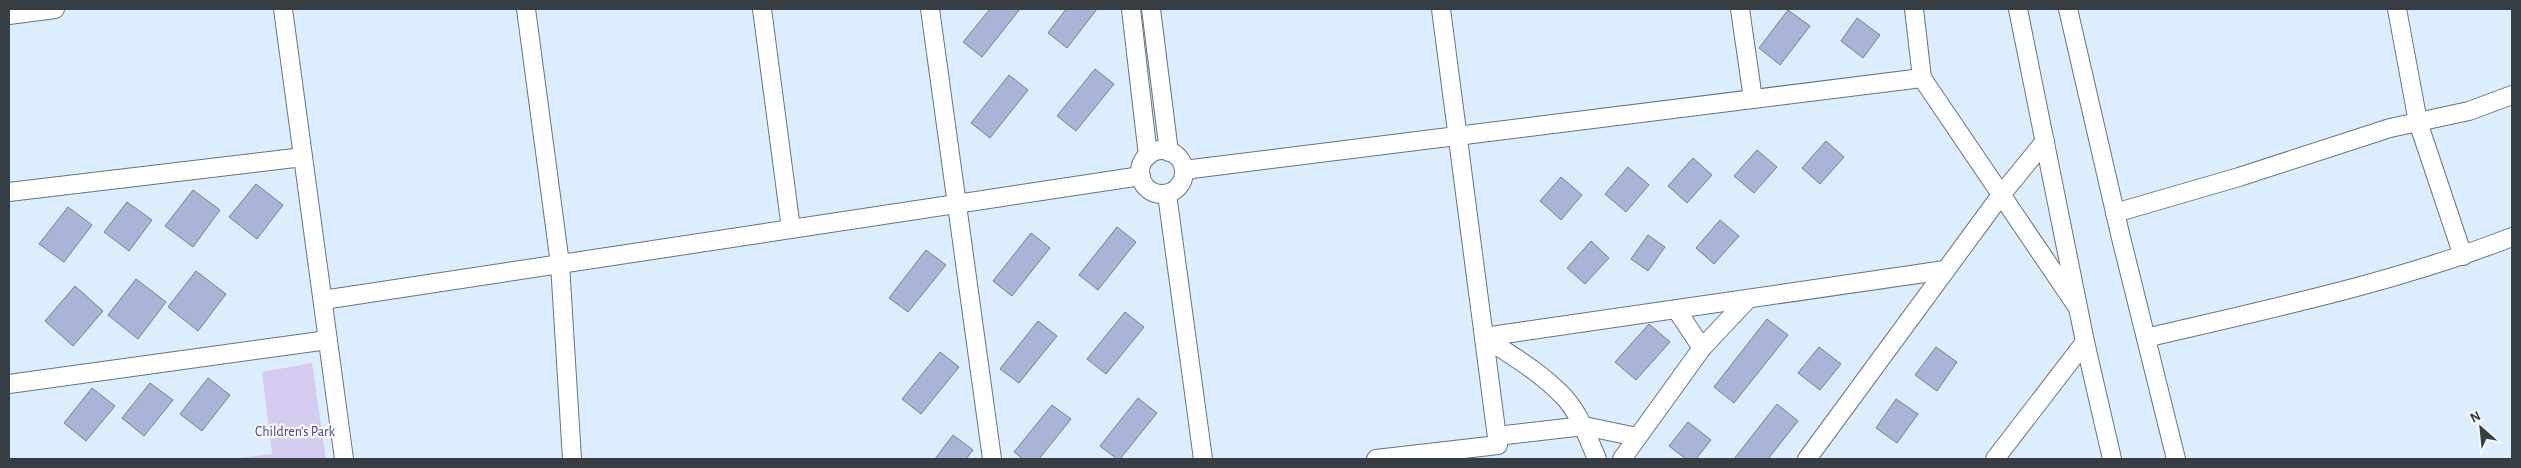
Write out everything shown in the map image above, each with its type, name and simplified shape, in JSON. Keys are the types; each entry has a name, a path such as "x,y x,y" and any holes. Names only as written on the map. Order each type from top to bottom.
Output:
{"street":[{"path":"9,15 55,9"},
{"path":"283,9 344,459"},
{"path":"526,9 560,264 572,459"},
{"path":"762,9 792,229"},
{"path":"930,9 992,459"},
{"path":"1131,9 1148,156"},
{"path":"1151,9 1170,152"},
{"path":"1441,9 1498,447"},
{"path":"1740,9 1753,99"},
{"path":"1914,9 1922,78 2078,308"},
{"path":"2018,9 2085,342 2112,459"},
{"path":"2068,9 2115,213 2176,459"},
{"path":"2396,9 2418,122 2463,256"},
{"path":"1184,170 1922,78"},
{"path":"2115,213 2239,178 2390,128 2470,112 2512,94"},
{"path":"1807,459 1945,270 2044,141"},
{"path":"1165,150 1170,152 1177,155 1184,166 1184,178 1178,189 1167,194 1154,193 1144,185 1141,176 1143,161 1153,152 1165,150"},
{"path":"9,192 304,157"},
{"path":"323,300 1141,176"},
{"path":"1167,194 1203,459"},
{"path":"2146,338 2349,290 2463,256 2512,237"},
{"path":"1484,337 1945,270"},
{"path":"1622,459 1702,348 1748,299"},
{"path":"1676,310 1702,348"},
{"path":"1484,337 1544,379 1566,398 1584,426 1597,459"},
{"path":"9,384 328,340"},
{"path":"1994,459 2085,342"},
{"path":"1376,459 1498,447 1584,426 1637,437"}],"green space":[{"name":"Children's Park","path":"312,363 326,459 230,459 272,454 262,372"}],"building":[{"path":"990,9 1020,9 982,57 963,42"},
{"path":"1066,9 1097,9 1067,48 1048,33"},
{"path":"1788,10 1810,26 1780,65 1759,48"},
{"path":"1857,18 1880,35 1863,58 1841,41"},
{"path":"1095,69 1114,84 1076,131 1057,116"},
{"path":"1009,75 1028,90 990,138 971,123"},
{"path":"1826,141 1844,157 1820,184 1802,168"},
{"path":"1757,150 1777,167 1754,193 1734,176"},
{"path":"1693,158 1712,175 1687,203 1668,186"},
{"path":"1628,167 1649,185 1626,212 1605,194"},
{"path":"1561,177 1582,195 1561,220 1540,201"},
{"path":"256,184 283,205 257,239 229,217"},
{"path":"193,190 220,210 193,247 165,226"},
{"path":"127,202 152,220 129,251 104,232"},
{"path":"68,207 92,225 64,262 39,244"},
{"path":"1720,220 1739,236 1714,264 1696,248"},
{"path":"1117,227 1136,242 1098,290 1079,275"},
{"path":"1031,233 1050,248 1012,296 993,281"},
{"path":"1648,235 1665,247 1648,271 1631,259"},
{"path":"1591,241 1609,258 1585,284 1567,268"},
{"path":"926,250 946,265 908,312 889,298"},
{"path":"196,271 226,294 198,331 168,307"},
{"path":"136,279 166,302 138,339 108,315"},
{"path":"75,286 103,311 73,346 45,321"},
{"path":"1125,312 1144,327 1106,374 1087,359"},
{"path":"1767,319 1788,335 1734,403 1714,387"},
{"path":"1038,321 1057,336 1019,383 1000,369"},
{"path":"1649,324 1670,342 1636,380 1615,362"},
{"path":"1819,347 1841,364 1820,390 1798,373"},
{"path":"1936,347 1957,362 1937,391 1915,375"},
{"path":"940,352 959,367 921,414 902,399"},
{"path":"208,378 230,395 202,431 180,414"},
{"path":"150,383 173,400 144,436 122,418"},
{"path":"92,388 115,406 86,441 64,423"},
{"path":"1138,398 1157,413 1120,459 1117,459 1100,446"},
{"path":"1896,399 1918,414 1897,443 1876,428"},
{"path":"1777,404 1798,421 1768,459 1734,459"},
{"path":"1052,405 1071,419 1039,459 1023,459 1014,452"},
{"path":"1688,422 1711,440 1696,459 1686,459 1669,446"},
{"path":"953,435 973,450 966,459 935,459"}]}
